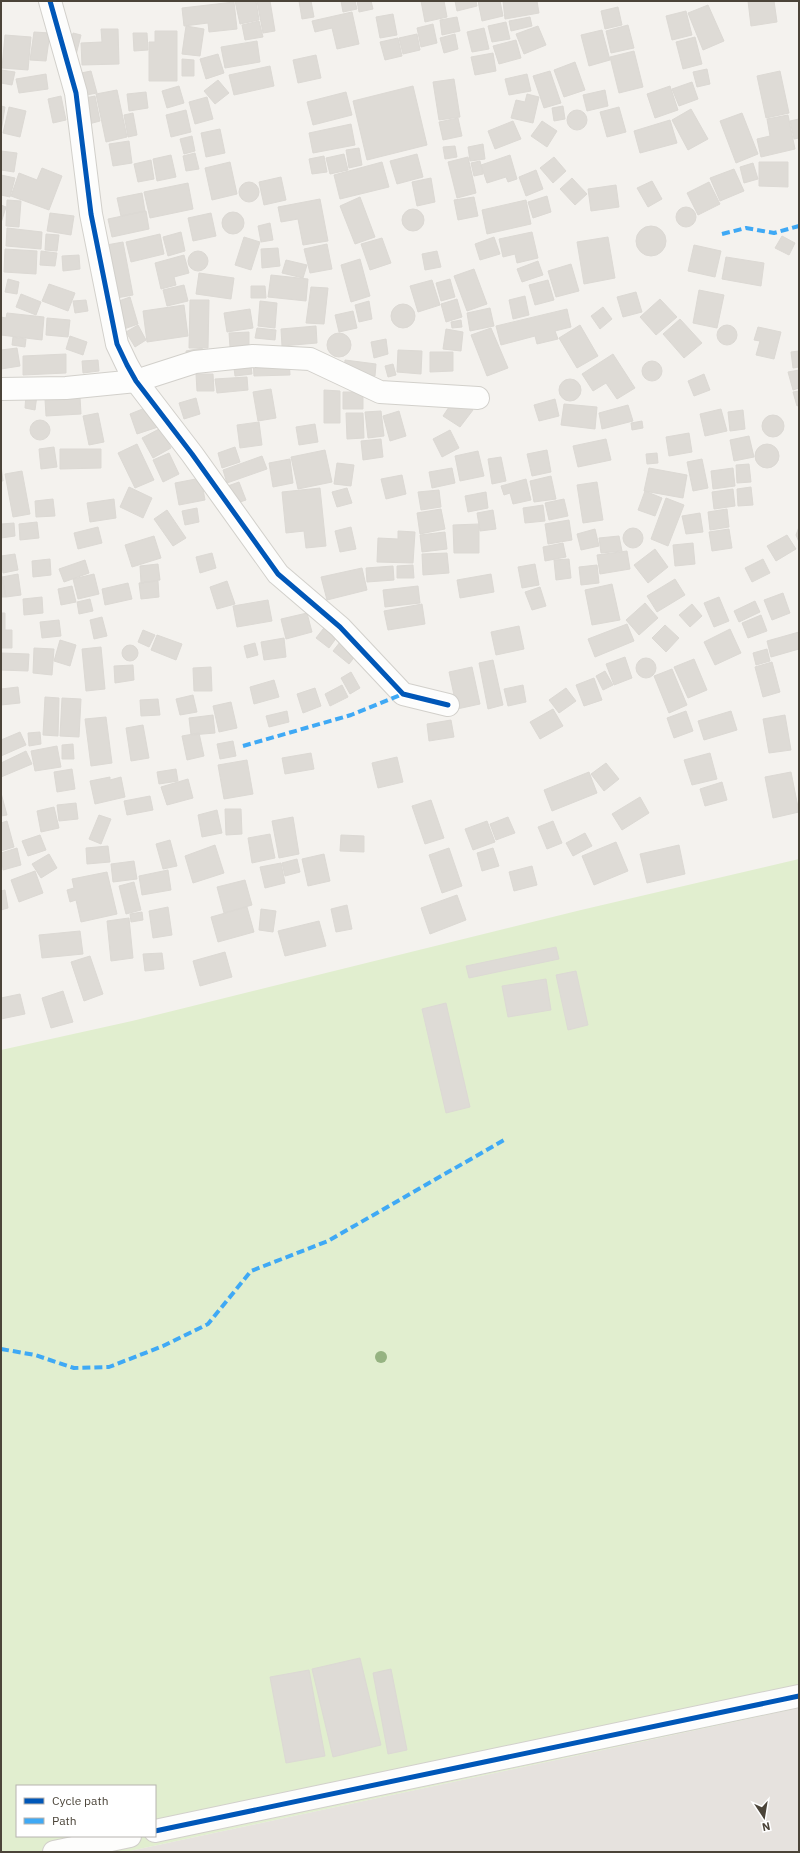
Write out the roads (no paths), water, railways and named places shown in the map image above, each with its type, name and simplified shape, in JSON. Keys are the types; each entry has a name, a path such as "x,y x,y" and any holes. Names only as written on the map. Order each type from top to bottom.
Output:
{"street":[{"path":"50,1 76,93 91,214 117,344 136,381 192,454 278,574 340,627 403,694 448,705"},
{"path":"1,389 66,388 136,381 195,362 253,356 310,360 380,392 478,398"},
{"path":"156,1831 799,1696"},
{"path":"54,1852 125,1837"}]}
